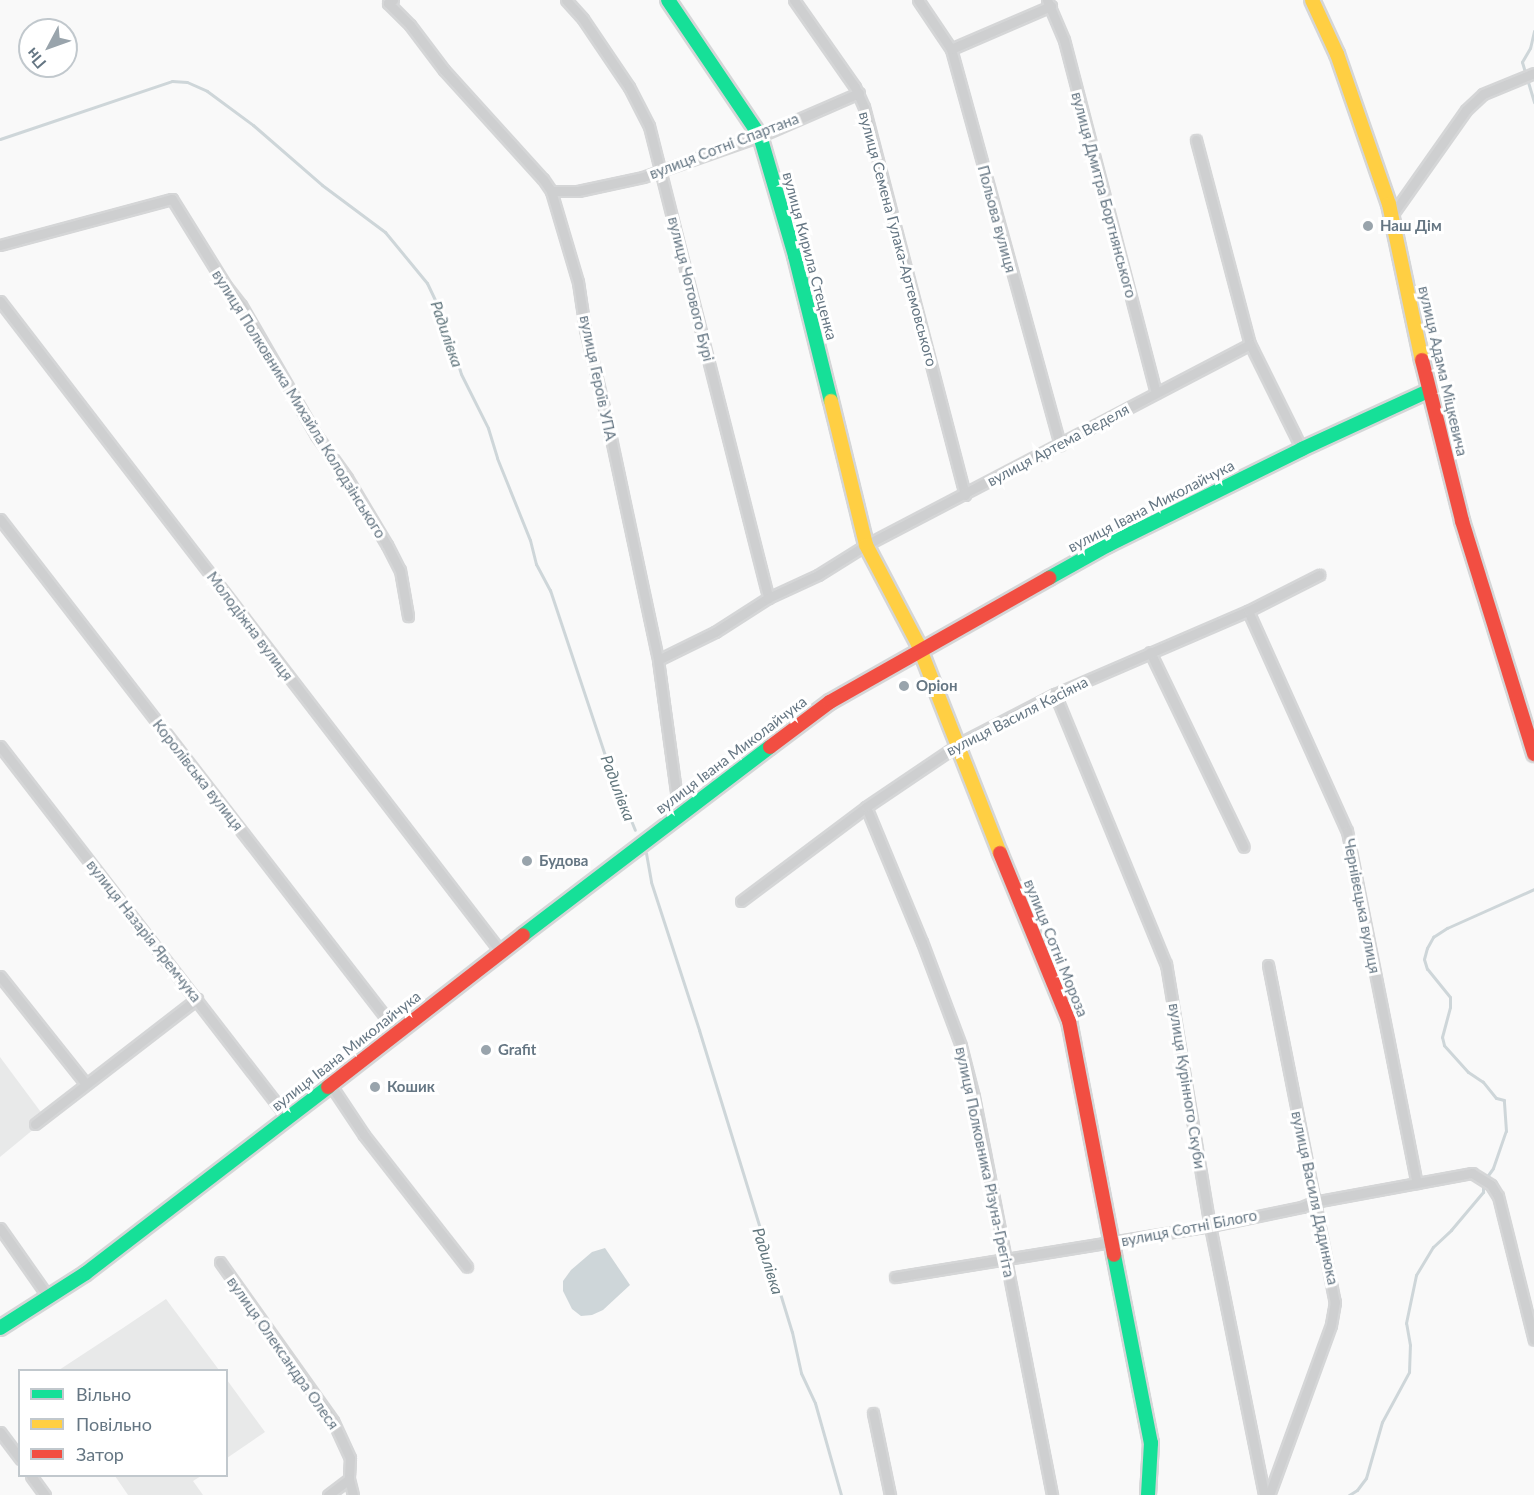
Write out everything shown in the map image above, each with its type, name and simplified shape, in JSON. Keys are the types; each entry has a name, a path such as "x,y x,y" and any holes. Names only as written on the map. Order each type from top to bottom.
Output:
{"street":[{"name":"вулиця Чотового Бурі","path":"566,0 583,19 629,87 649,126 768,598"},
{"name":"вулиця Кирила Стеценка","path":"668,0 760,136 795,256 867,544"},
{"name":"вулиця Семена Гулака-Артемовського","path":"794,0 858,93 867,116 965,495"},
{"name":"Польова вулиця","path":"918,0 951,49 1060,445"},
{"name":"вулиця Адама Міцкевича","path":"1312,0 1341,65 1392,215 1428,391 1462,521 1534,754"},
{"name":"вулиця Героїв УПА","path":"390,2 444,70 543,179 551,191 578,282 585,329 608,424 658,660 676,792 683,812"},
{"path":"951,49 1049,3"},
{"name":"вулиця Дмитра Бортнянського","path":"1049,3 1064,40 1156,393"},
{"path":"1392,215 1466,110 1483,94 1534,73"},
{"name":"вулиця Сотні Спартана","path":"551,191 571,192 643,177 660,169 760,136 858,93"},
{"path":"1196,140 1250,344 1302,449"},
{"name":"вулиця Полковника Михайла Колодзінського","path":"0,245 172,199 226,286 241,304 316,435 347,478 387,546 400,570 408,616"},
{"name":"Молодіжна вулиця","path":"0,301 501,951"},
{"name":"вулиця Артема Веделя","path":"658,660 715,632 768,598 818,575 867,544 965,495 1250,344"},
{"name":"вулиця Івана Миколайчука","path":"0,1328 49,1298 171,1210 501,951 830,702 920,649 1108,545 1302,449 1428,391"},
{"name":"Королівська вулиця","path":"0,519 397,1032"},
{"name":"вулиця Сотні Мороза","path":"867,544 920,649 1069,1021 1151,1443 1148,1495"},
{"name":"вулиця Василя Касіяна","path":"741,901 866,807 957,745 1055,693 1248,611 1318,575"},
{"name":"Чернівецька вулиця","path":"1248,611 1347,831 1417,1183"},
{"path":"1150,652 1244,847"},
{"name":"вулиця Курінного Скуби","path":"1055,693 1166,964 1210,1226 1263,1495"},
{"name":"вулиця Назарія Яремчука","path":"0,746 287,1117"},
{"name":"вулиця Полковника Різуна-Грегіта","path":"866,807 922,942 961,1046 1007,1261 1052,1495"},
{"name":"вулиця Василя Дядинюка","path":"1268,965 1314,1202 1334,1290 1333,1316 1269,1495"},
{"path":"0,976 86,1084"},
{"path":"35,1124 196,999"},
{"path":"330,1084 364,1135 467,1267"},
{"name":"вулиця Сотні Білого","path":"895,1278 1210,1226 1302,1207 1314,1202 1472,1173 1488,1182 1499,1200 1534,1340"},
{"path":"0,1228 49,1298"},
{"name":"вулиця Олександра Олеся","path":"219,1262 333,1421 350,1458 349,1479 353,1495"},
{"path":"873,1413 890,1495"},
{"path":"0,1432 18,1457"},
{"path":"32,1477 45,1495"},
{"path":"328,1495 349,1479"}],"shaded area":[{"path":"0,1057 46,1119 0,1157"},
{"path":"605,1248 630,1285 603,1310 592,1315 581,1316 572,1309 563,1291 563,1281 571,1270 592,1252"},
{"path":"166,1299 218,1369 61,1369"},
{"path":"228,1381 265,1432 228,1457"},
{"path":"116,1477 199,1477 193,1481 203,1495 128,1495"}],"waterway":[{"path":"1534,31 1530,48 1522,62 1534,102"},
{"name":"Радилівка","path":"0,139 172,81 187,82 207,91 253,125 322,185 385,232 427,283 445,321 461,374 488,428 497,458 530,540 536,564 550,590 608,764 635,830"},
{"name":"Радилівка","path":"646,853 651,882 792,1332 801,1373 815,1403 841,1495"},
{"path":"1349,1495 1357,1490 1366,1478 1382,1422 1409,1372 1410,1345 1406,1323 1416,1275 1433,1247 1451,1230 1483,1192 1483,1182 1493,1168 1506,1131 1504,1100 1496,1098 1483,1082 1468,1072 1444,1045 1442,1037 1450,1007 1450,997 1427,969 1424,959 1427,948 1433,937 1447,928 1534,889"}],"traffic: fast":[{"path":"668,0 760,136 795,256 831,401"},
{"path":"1049,578 1108,545 1302,449 1428,391"},
{"path":"523,935 770,747"},
{"path":"0,1328 86,1273 328,1087"},
{"path":"1114,1255 1151,1443 1148,1495"}],"traffic: slow":[{"path":"1312,0 1337,54 1389,204 1422,360"},
{"path":"831,401 866,545 918,644 1000,853"}],"traffic: jam":[{"path":"1422,360 1462,521 1534,754"},
{"path":"770,747 830,702 1049,578"},
{"path":"1000,853 1069,1021 1114,1255"},
{"path":"328,1087 523,935"}],"place":[{"name":"Наш Дім","path":"1368,226"},
{"name":"Оріон","path":"904,686"},
{"name":"Будова","path":"527,861"},
{"name":"Grafit","path":"486,1050"},
{"name":"Кошик","path":"375,1087"}]}
